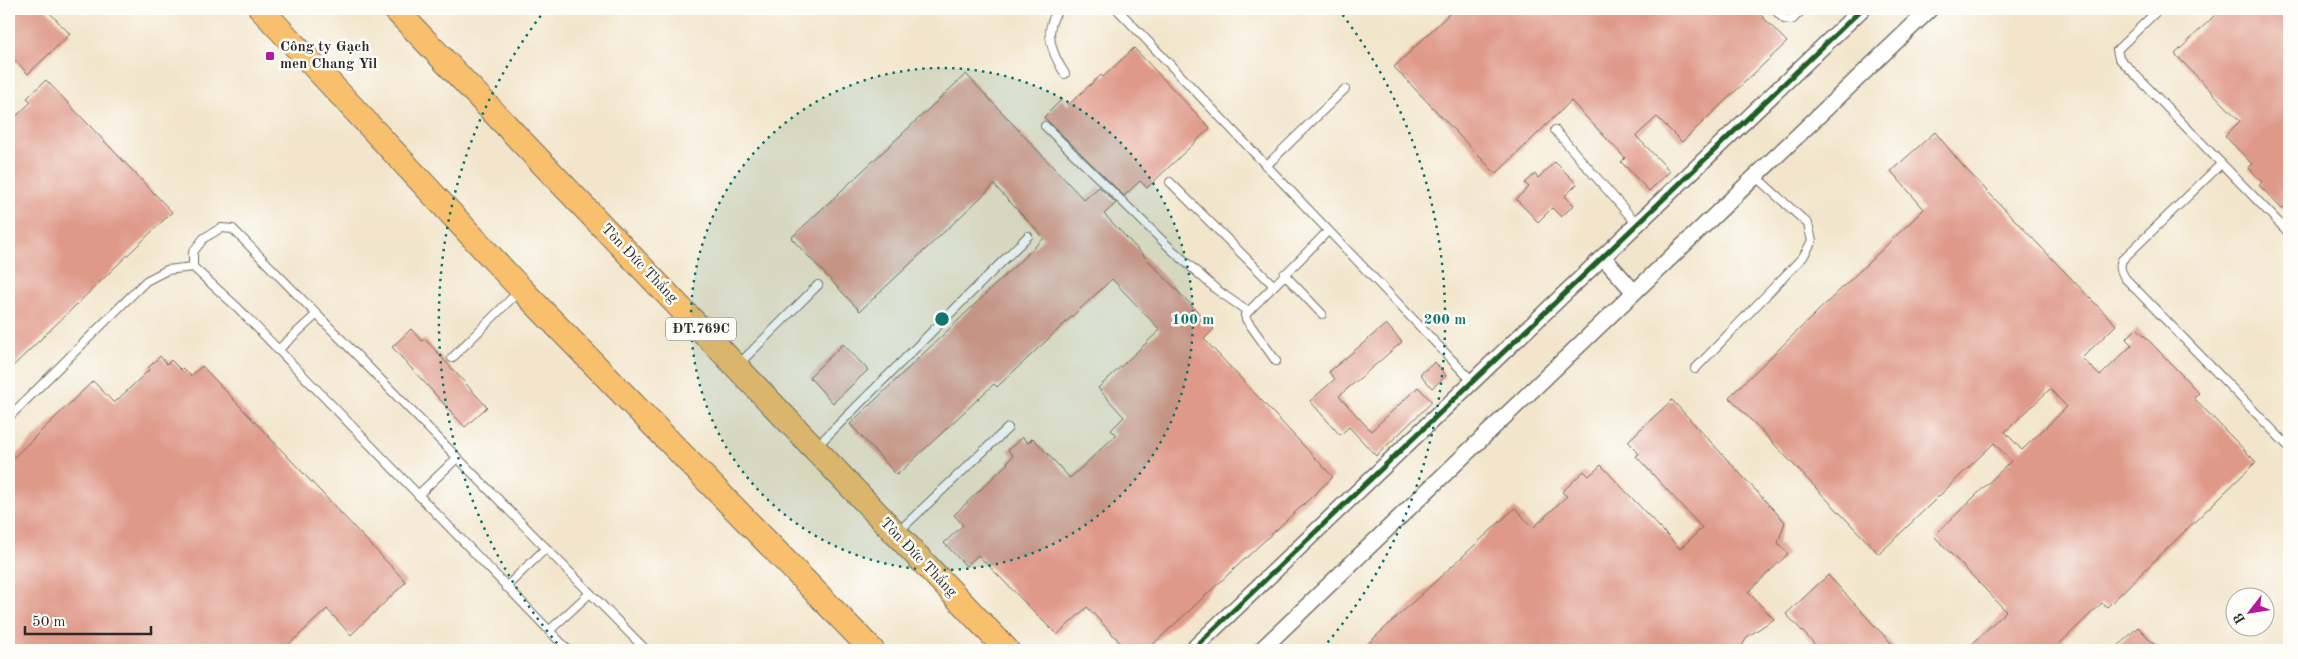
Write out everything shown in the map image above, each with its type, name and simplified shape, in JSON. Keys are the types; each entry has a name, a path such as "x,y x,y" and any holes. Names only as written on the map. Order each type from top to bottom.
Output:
{"main road":[{"path":"261,9 521,289 872,650"},
{"name":"Tôn Đức Thắng","path":"395,9 1007,650"}],"street":[{"path":"1192,650 1862,9"},
{"path":"1261,650 1930,9"},
{"path":"1604,257 1634,292"}],"lane":[{"path":"1059,9 1054,16 1049,36 1055,59 1065,74"},
{"path":"1117,9 1473,382"},
{"path":"1774,9 1784,19 1792,20 1803,9"},
{"path":"2159,9 2117,50 2119,58 2289,234"},
{"path":"1266,166 1345,89"},
{"path":"1045,126 1177,254 1217,290 1247,311"},
{"path":"1555,130 1638,224"},
{"path":"2222,164 2122,260 2120,265 2121,272 2289,447"},
{"path":"1695,369 1803,257 1812,241 1808,224 1755,176"},
{"path":"1170,182 1273,285"},
{"path":"568,650 238,308 193,267 193,252 204,238 221,228 233,229 646,650"},
{"path":"1276,360 1246,319 1247,311 1328,231"},
{"path":"815,448 1028,236"},
{"path":"9,417 146,281 167,270 193,267"},
{"path":"1284,274 1322,314"},
{"path":"736,366 818,285"},
{"path":"452,358 521,289"},
{"path":"278,350 317,314"},
{"path":"896,535 1008,428"},
{"path":"418,495 457,458"},
{"path":"506,587 546,548"},
{"path":"549,631 590,593"}],"building":[{"path":"9,9 46,9 70,34 28,74 9,54"},
{"path":"1454,9 1755,9 1787,42 1682,142 1657,117 1636,136 1670,171 1649,191 1621,162 1625,158 1571,101 1496,174 1394,67"},
{"path":"2221,9 2289,9 2289,203 2282,209 2259,185 2262,182 2248,167 2252,164 2225,136 2240,121 2175,54"},
{"path":"1134,48 1210,128 1147,188 1140,181 1124,196 1044,117 1062,99 1068,105 1101,75 1103,77"},
{"path":"966,74 1084,200 1099,187 1116,203 1104,214 1214,329 1204,339 1333,477 1147,650 1127,650 1087,607 1057,635 978,555 966,566 944,543 963,525 954,515 1008,463 1013,456 1008,450 1022,437 1028,443 1033,438 1070,478 1116,435 1111,430 1124,417 1098,388 1160,330 1112,279 997,387 994,384 897,475 850,424 1044,238 994,185 860,311 791,238"},
{"path":"46,80 172,212 9,370 9,123 31,102 27,98"},
{"path":"1935,132 1963,166 2116,325 2082,358 2100,376 2132,345 2126,339 2137,328 2199,393 2194,398 2256,462 2107,607 2102,603 2053,650 1966,650 2006,611 1934,536 2011,461 1994,443 1879,554 1729,397 1924,209 1891,171","holes":["2050,389 2067,407 2022,450 2005,432"]},
{"path":"1555,162 1577,184 1565,196 1574,205 1561,217 1552,208 1538,222 1516,199 1529,187 1525,183 1535,174 1538,178"},
{"path":"1386,324 1402,342 1339,396 1371,431 1418,387 1432,402 1376,456 1349,427 1340,435 1310,401 1335,379 1329,372"},
{"path":"411,329 422,341 425,339 487,407 465,427 392,347"},
{"path":"843,344 868,370 833,403 809,377"},
{"path":"160,356 167,364 171,360 181,370 183,368 191,376 202,366 406,582 351,635 327,609 283,650 9,650 9,462 93,381 114,403 149,370 148,368"},
{"path":"1435,362 1446,376 1432,388 1420,374"},
{"path":"1672,400 1785,522 1778,543 1788,554 1748,592 1774,619 1747,637 1740,650 1361,650 1515,508 1533,528 1567,496 1562,492 1584,471 1589,476 1601,465 1680,549 1702,528 1636,456 1639,454 1628,441"},
{"path":"1828,575 1898,650 1820,650 1786,614"},
{"path":"2138,627 2160,650 2114,650"}],"cycle path":[{"path":"1192,650 1862,9"}],"place":[{"name":"Công ty Gạch men Chang Yil","path":"270,56"}]}
